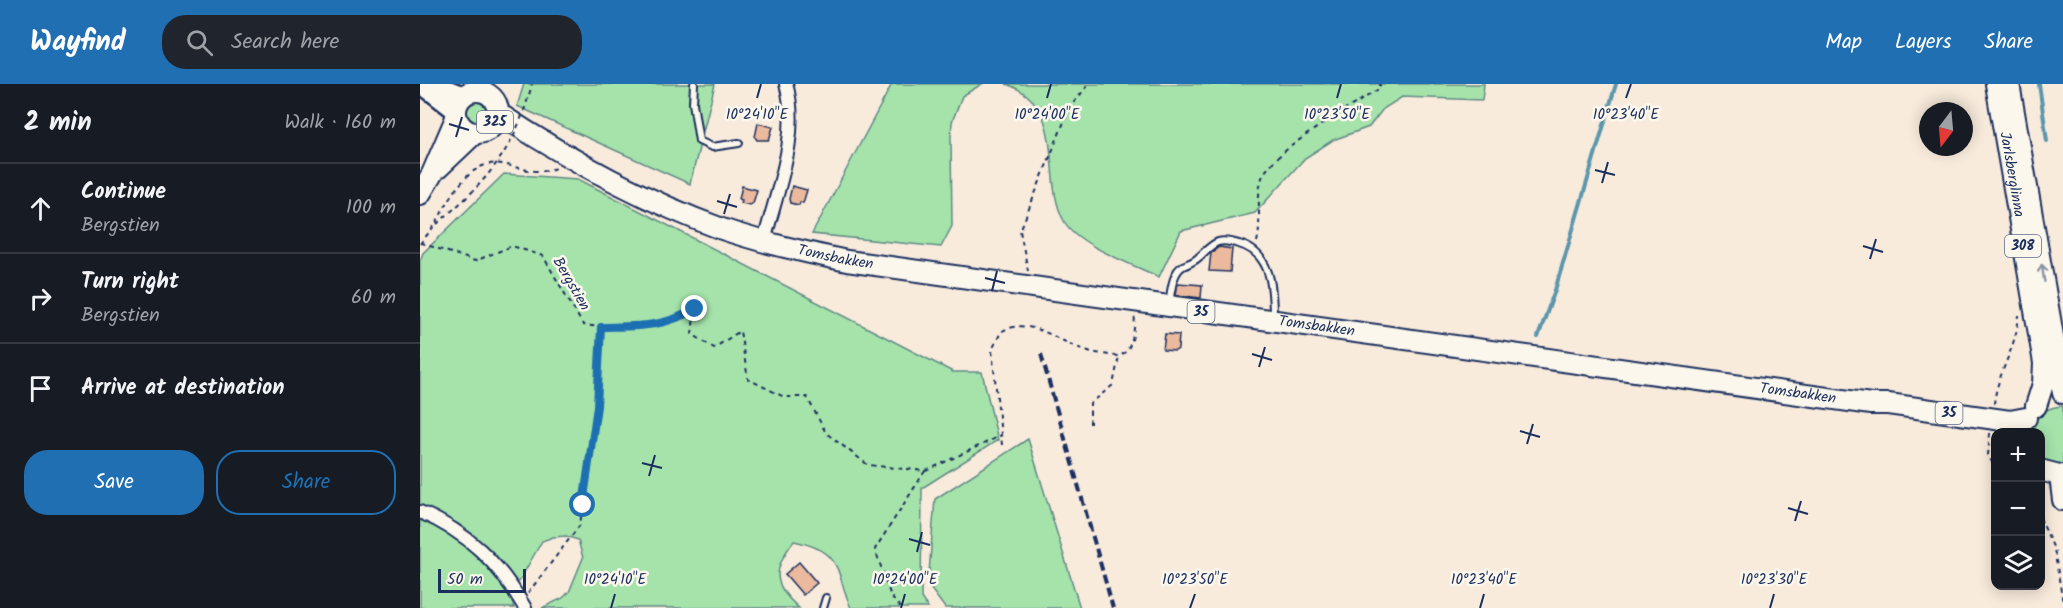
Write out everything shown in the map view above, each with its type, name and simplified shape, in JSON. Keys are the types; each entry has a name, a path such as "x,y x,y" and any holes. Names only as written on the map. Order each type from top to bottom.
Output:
{"main road":[{"path":"420,84 468,100"},
{"path":"435,84 468,100"},
{"name":"Jarlsberglinna","path":"1996,84 2044,363 2043,384 2028,419"},
{"name":"Jarlsberglinna","path":"2009,84 2063,393"},
{"name":"325","path":"420,194 468,100 488,94 493,112"},
{"name":"325","path":"468,100 463,128 493,112"},
{"name":"325","path":"432,174 493,112"},
{"name":"Tomsbakken","path":"493,112 551,148 663,205 764,242 847,261 1137,304 1870,404"},
{"name":"35","path":"1870,404 1888,404 2010,421 2028,419 2049,399 2063,398"},
{"name":"35","path":"1870,404 1887,411 1971,426 1991,436"},
{"path":"2045,471 2061,476 2063,500"}],"street":[{"path":"764,242 791,126 791,102 786,84"},
{"path":"420,512 446,522 487,554 508,580 523,605"}],"lane":[{"path":"694,84 693,103 699,141 712,147 739,143"},
{"path":"1168,308 1173,282 1181,267 1198,259 1211,244 1234,242 1255,250 1262,258 1271,283 1272,321"},
{"path":"823,608 826,598"}],"path":[{"path":"434,226 464,200 504,155 524,117 532,84"},
{"path":"1037,290 1024,261 1020,231 1070,107 1089,84"},
{"path":"1255,250 1261,225 1261,180 1280,153 1380,88 1380,84"},
{"path":"420,244 454,193 473,172 483,166 502,164 535,172 560,167 570,158"},
{"name":"Bergstien","path":"420,244 475,261 512,246 543,256 583,325 601,327 647,325 675,321 695,309 692,334 714,348 740,331 748,379 784,397 807,397 826,433 868,465 926,471"},
{"path":"1002,445 992,350 1001,332 1017,327 1042,330 1082,349 1119,356 1124,354 1131,343 1137,304"},
{"path":"1993,412 1996,388 2016,339 2019,312"},
{"path":"523,605 580,525 597,406 601,327"},
{"path":"1090,424 1090,404 1115,382 1119,356"},
{"path":"901,608 891,597 875,549 926,471 1002,435"},
{"path":"1991,441 1988,455 1991,461"},
{"path":"2045,529 2054,549 2063,603"}],"green space":[{"path":"524,84 715,84 690,184 517,106"},
{"path":"892,84 982,84 962,96 952,122 952,226 941,247 812,234"},
{"path":"1006,84 1484,84 1482,100 1402,97 1383,109 1369,127 1333,140 1305,158 1255,213 1181,231 1159,277 1107,254 1071,230 1064,221 1057,204 1046,125 1038,108 1026,94"},
{"path":"477,102 484,105 487,112 484,119 477,122 470,119 467,112 470,105"},
{"path":"504,174 578,179 953,372 982,372 998,440 922,488 921,598 928,608 851,608 839,572 830,556 810,545 794,541 782,560 778,576 784,592 799,608 542,608 563,598 569,592 583,558 578,540 566,536 542,541 513,592 511,599 514,608 420,608 420,261 423,253"},
{"path":"2063,406 2063,466 2045,461 2045,428 2031,428 2034,421 2051,408"},
{"path":"1028,439 1080,608 945,608 928,585 935,499"}],"building":[{"path":"758,123 773,127 769,140 757,140 755,137"},
{"path":"742,186 757,190 753,203 750,205 741,203 742,200 739,199"},
{"path":"792,186 807,190 803,203 800,202 799,205 790,203"},
{"path":"1219,247 1232,249 1230,272 1209,271 1211,253"},
{"path":"1178,283 1202,285 1201,298 1176,295"},
{"path":"1165,334 1179,335 1178,349 1163,350"},
{"path":"799,562 817,583 803,595 785,574"}],"waterway":[{"path":"1538,337 1555,290 1616,84"},
{"path":"2039,84 2047,141"}],"railway":[{"path":"1041,354 1113,608"}],"route":[{"path":"583,505 597,406 598,343 601,327 675,321 695,309"}]}
